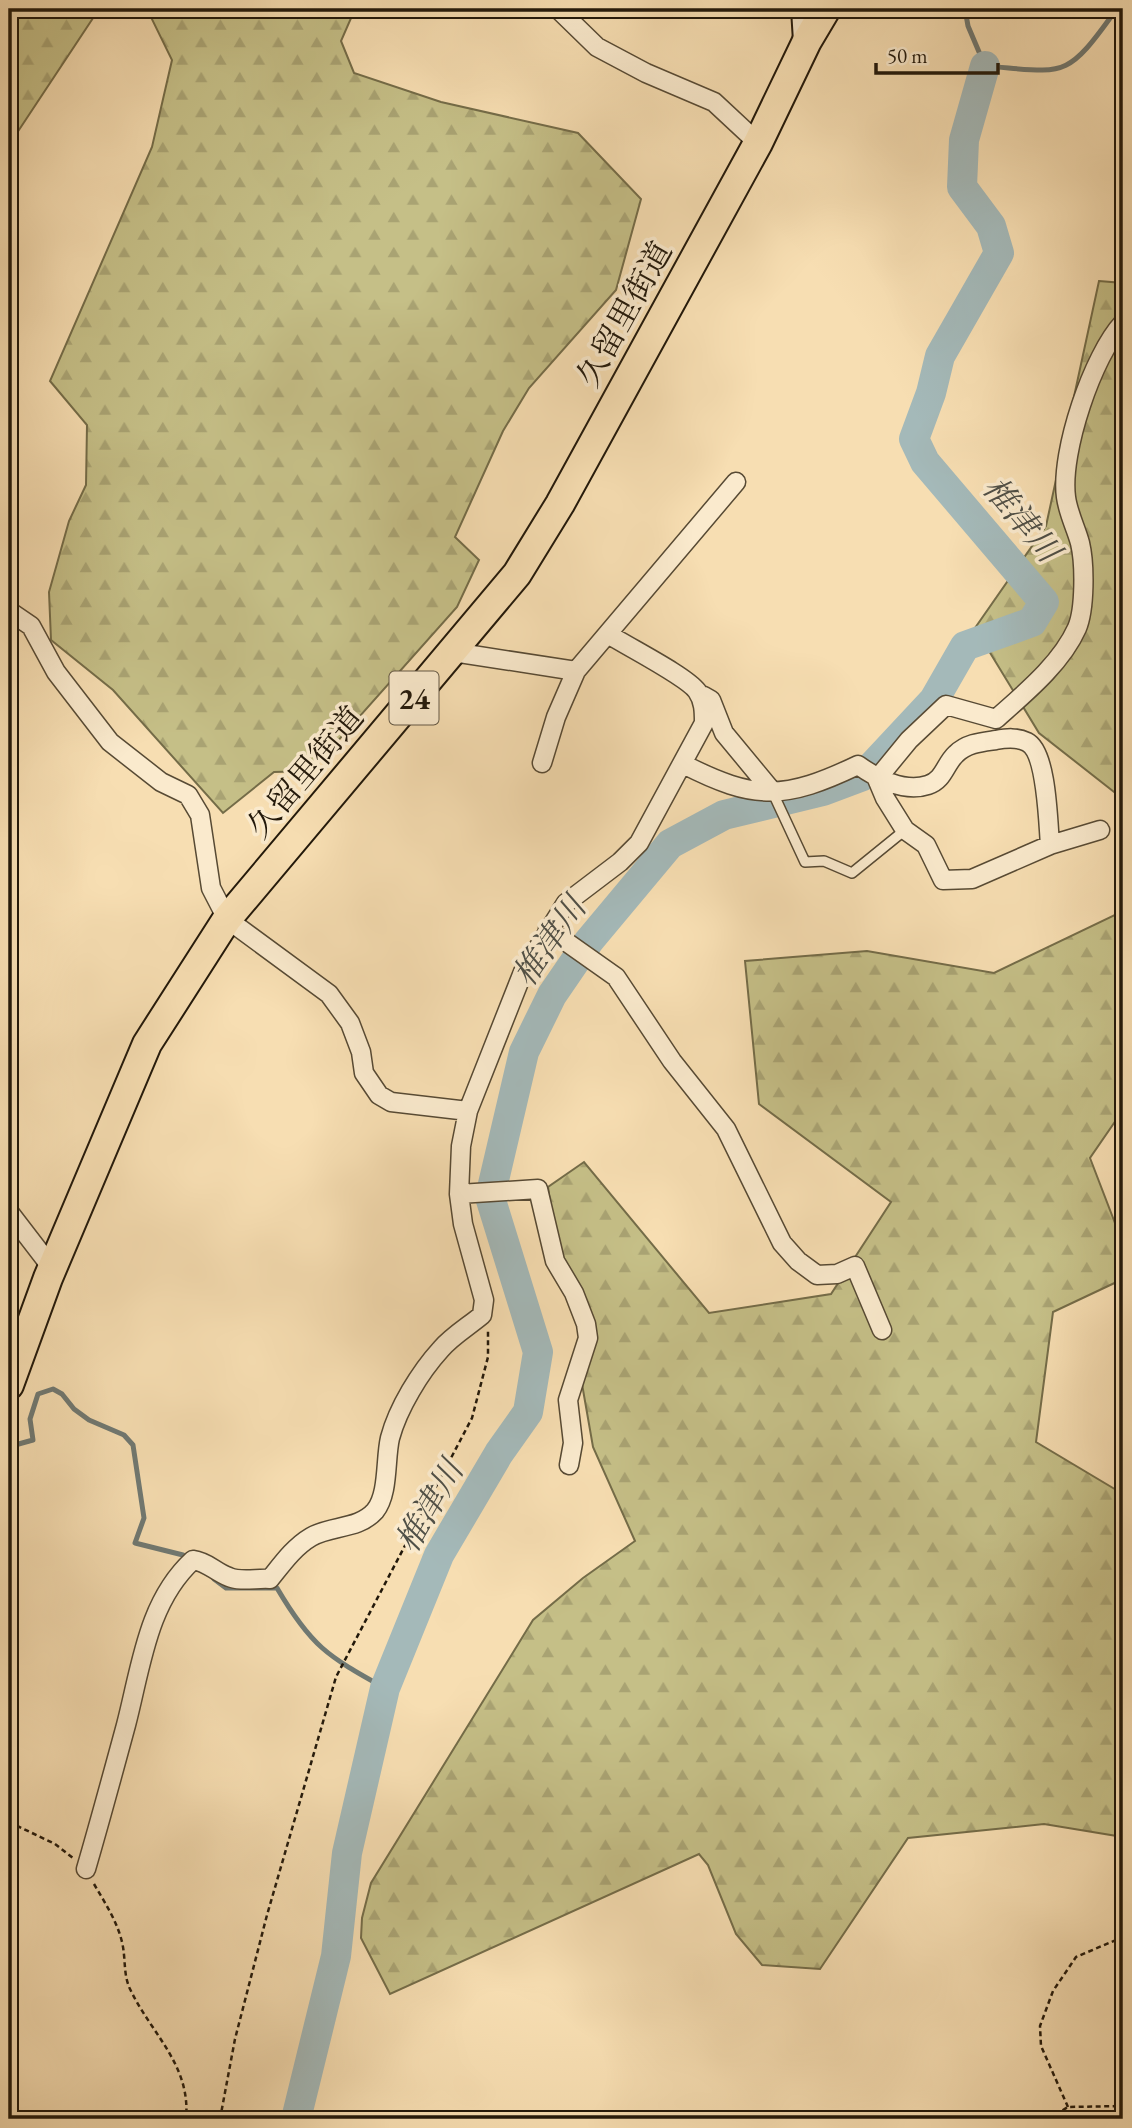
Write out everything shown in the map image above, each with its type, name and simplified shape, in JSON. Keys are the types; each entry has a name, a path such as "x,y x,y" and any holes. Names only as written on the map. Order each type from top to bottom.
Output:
{"main road":[{"path":"805,9 807,41"},
{"name":"久留里街道","path":"9,1385 52,1268 146,1044 227,919 517,574 560,504 758,143 825,9"}],"street":[{"path":"558,9 597,47 646,73 714,102 758,143"},
{"path":"877,779 909,740 946,705 996,719 1058,657 1078,627 1084,575 1080,544 1066,497 1068,459 1084,395 1110,338 1123,323"},
{"path":"542,763 556,717 576,671 736,482"},
{"path":"9,611 31,626 57,672 110,742 161,782 182,791 194,804 206,845 211,888 227,919 329,994 350,1023 361,1052 364,1073 379,1095 391,1102 468,1111"},
{"path":"608,634 684,680 711,700 724,733 772,791"},
{"path":"453,652 576,671"},
{"path":"86,1869 146,1643 159,1604 180,1572 193,1560 206,1561 217,1572 232,1579 270,1579 291,1553 310,1537 356,1524 375,1510 381,1497 390,1438 397,1416 441,1348 482,1315 484,1300 463,1224 459,1194 461,1146 468,1111 523,972 548,929 566,903 620,862 639,843 683,764 704,723 704,707 698,692"},
{"path":"683,764 723,785 752,792 820,783 858,765 877,779 912,787 927,786 939,780 955,754 974,743 1012,738 1030,743 1040,757 1050,845"},
{"path":"877,779 885,798 905,830 926,845 943,880 972,879 1050,845 1100,831"},
{"path":"548,929 616,977 673,1061 726,1129 782,1244 798,1261 817,1275 837,1274 855,1266 882,1330"},
{"path":"459,1194 538,1189 555,1261 575,1293 586,1324 587,1338 568,1400 573,1443 569,1465"},
{"path":"9,1212 52,1268"}],"lane":[{"path":"772,791 805,862 824,861 852,873 905,830"}],"path":[{"path":"220,2119 235,2039 264,1927 335,1677 475,1408 488,1357 488,1328 482,1315"},
{"path":"9,1822 55,1844 86,1869 113,1917 122,1943 124,1974 131,1991 181,2073 188,2101 186,2119"},
{"path":"1068,2107 1041,2046 1040,2026 1053,1991 1076,1957 1123,1937"},
{"path":"1048,2119 1068,2107 1123,2106"}],"green space":[{"path":"9,9 99,9 9,145"},
{"path":"134,9 355,9 341,41 354,73 441,102 578,133 641,199 616,290 529,388 503,431 455,537 479,560 457,607 311,771 274,772 223,813 113,690 51,640 49,592 69,521 86,485 87,425 50,381 152,147 172,60 149,13"},
{"path":"1099,281 1123,283 1123,799 1039,733 975,628 1046,526"},
{"path":"1123,911 1123,1110 1090,1158 1123,1244 1123,1279 1053,1312 1036,1442 1123,1494 1123,1837 1044,1824 908,1838 820,1969 762,1965 736,1934 708,1865 699,1854 390,1994 361,1938 362,1918 371,1883 533,1620 583,1578 635,1541 593,1447 582,1384 596,1340 557,1251 548,1187 584,1162 709,1313 831,1294 891,1202 759,1104 745,961 867,951 994,973"}],"waterway":[{"path":"965,9 968,26 985,66 1032,70 1048,70 1072,61 1097,36 1113,14 1112,9"},
{"name":"椎津川","path":"296,2119 336,1956 347,1853 385,1688 439,1555 499,1453 528,1412 538,1352 490,1197 524,1052 552,995 589,941 670,844 724,815 823,791 863,776 934,700 965,646 1032,622 1044,602 925,462 914,439 931,393 940,356 999,253 991,226 962,187 964,140 985,66"},
{"path":"15,1445 33,1440 30,1419 38,1394 53,1389 89,1420 124,1435 133,1445 144,1518 135,1543 183,1555 190,1561"},
{"path":"214,1579 226,1588 277,1588 300,1624 322,1648 348,1667 385,1688"}]}
